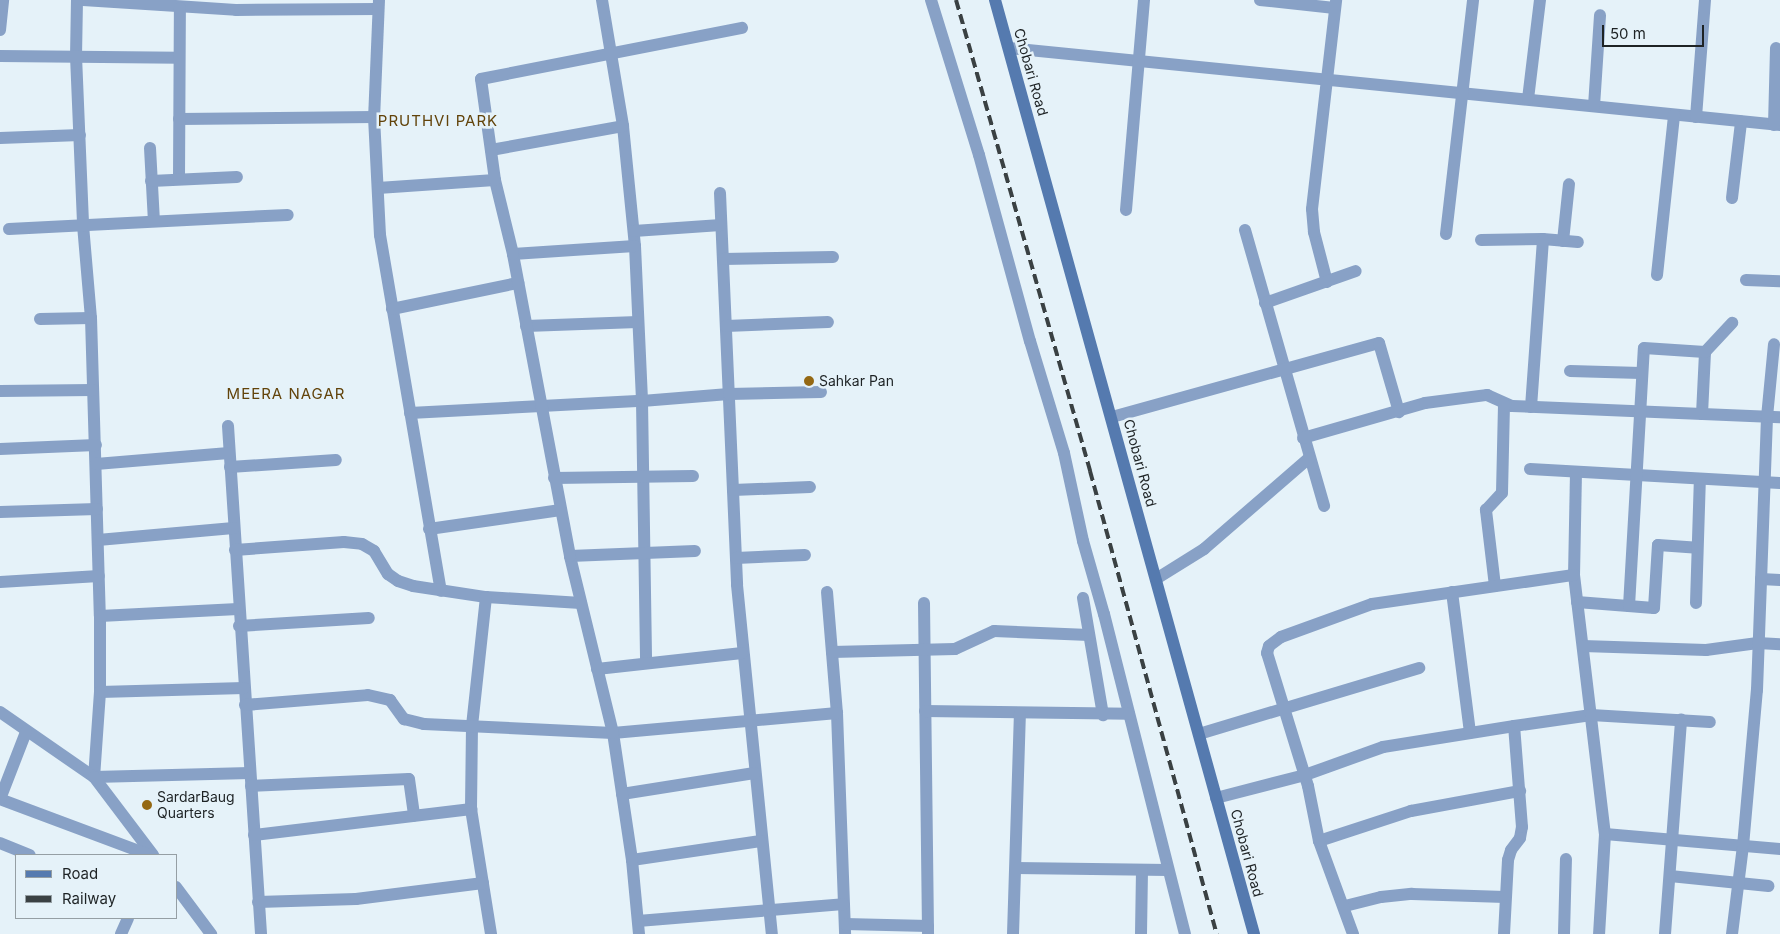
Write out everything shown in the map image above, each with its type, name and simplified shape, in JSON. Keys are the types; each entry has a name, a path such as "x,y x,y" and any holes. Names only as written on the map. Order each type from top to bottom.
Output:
{"street":[{"path":"0,30 3,0"},
{"path":"77,0 76,56 83,225 94,390 100,616 100,692 94,777"},
{"path":"83,0 180,8 236,10 378,4 374,117 380,235 441,591"},
{"path":"602,0 623,126 635,246 642,401 646,663"},
{"path":"931,0 979,156 1030,341 1064,453 1084,541 1185,934"},
{"name":"Chobari Road","path":"995,0 1254,934"},
{"path":"1126,210 1144,0"},
{"path":"1260,0 1335,4 1312,209 1314,232 1327,282"},
{"path":"1446,234 1473,0"},
{"path":"1528,99 1540,0"},
{"path":"1696,117 1705,0"},
{"path":"179,179 180,8"},
{"path":"1594,106 1600,15"},
{"path":"639,934 632,860 613,733 570,556 554,478 513,254 495,180 480,79 742,28"},
{"path":"1009,48 1326,78 1462,94 1777,125 1776,48"},
{"path":"0,56 179,58"},
{"path":"1657,275 1674,115"},
{"path":"179,119 374,117"},
{"path":"1732,198 1741,122"},
{"path":"491,150 623,126"},
{"path":"0,138 80,135"},
{"path":"150,148 154,221"},
{"path":"151,181 237,177"},
{"path":"378,188 495,180"},
{"path":"1563,240 1569,184"},
{"path":"720,193 742,652 772,934"},
{"path":"8,229 288,215"},
{"path":"634,231 721,225"},
{"path":"1245,230 1283,370 1324,506"},
{"path":"1531,407 1543,239"},
{"path":"1481,240 1543,239 1578,242"},
{"path":"513,254 635,246"},
{"path":"723,259 833,256"},
{"path":"1265,303 1356,272"},
{"path":"1746,280 1780,281"},
{"path":"392,309 518,283"},
{"path":"40,319 90,318"},
{"path":"526,326 638,322"},
{"path":"726,326 828,322"},
{"path":"1702,414 1705,352 1732,323"},
{"path":"1112,417 1379,343 1399,412"},
{"path":"1732,934 1743,846 1758,690 1758,643 1765,483 1774,417 1774,344"},
{"path":"1629,606 1640,374 1644,348 1705,352"},
{"path":"1570,371 1640,374"},
{"path":"0,391 94,390"},
{"path":"410,413 642,401 729,394 821,392"},
{"path":"1303,438 1425,403 1487,395 1504,404 1531,407 1774,417"},
{"path":"1495,586 1486,510 1502,493 1504,404"},
{"path":"228,426 239,626 261,934"},
{"path":"0,449 96,445"},
{"path":"96,464 229,453"},
{"path":"1156,579 1204,550 1309,458"},
{"path":"230,467 336,460"},
{"path":"1530,469 1780,483"},
{"path":"1576,472 1574,574 1605,834 1599,934"},
{"path":"554,478 693,476"},
{"path":"1696,604 1700,479"},
{"path":"733,490 810,487"},
{"path":"0,512 97,509"},
{"path":"429,528 561,510"},
{"path":"98,540 233,528"},
{"path":"235,550 344,542 362,544 374,551 388,574 398,581 441,591 486,597 581,603"},
{"path":"1577,602 1654,608 1658,545 1697,548"},
{"path":"570,556 695,551"},
{"path":"736,558 805,555"},
{"path":"1353,934 1345,906 1320,841 1305,775 1267,653 1269,646 1273,642 1372,604 1574,574"},
{"path":"0,582 99,576"},
{"path":"1761,579 1780,580"},
{"path":"827,592 837,713 845,929 928,930 924,603"},
{"path":"1452,592 1470,733"},
{"path":"486,597 472,726 471,809 491,934"},
{"path":"1083,598 1103,715"},
{"path":"100,616 238,610"},
{"path":"239,626 370,618"},
{"path":"832,652 960,648 994,631 1089,635"},
{"path":"1582,646 1706,650 1758,643 1780,644"},
{"path":"597,669 742,652"},
{"path":"1199,734 1419,668"},
{"path":"100,692 244,688"},
{"path":"245,706 368,695 390,700 398,713 412,722 613,733 837,713"},
{"path":"926,711 1129,714"},
{"path":"0,712 26,732 94,777 150,854"},
{"path":"1013,934 1020,713"},
{"path":"1216,798 1305,775 1383,747 1514,726 1591,715 1710,722"},
{"path":"1665,934 1674,840 1681,720"},
{"path":"1508,934 1504,934 1509,855 1520,838 1522,827 1514,726"},
{"path":"26,732 0,799 148,854"},
{"path":"622,794 754,773"},
{"path":"94,777 409,780 414,816"},
{"path":"1320,841 1412,812 1520,791"},
{"path":"254,835 471,809"},
{"path":"1605,834 1780,849"},
{"path":"632,860 761,841"},
{"path":"0,843 28,854"},
{"path":"1564,934 1566,859"},
{"path":"1016,868 1168,870"},
{"path":"1141,934 1142,870"},
{"path":"1670,876 1768,886"},
{"path":"258,902 356,899 483,883"},
{"path":"178,890 211,934"},
{"path":"1345,906 1381,897 1412,894 1505,897"},
{"path":"638,920 844,904"},
{"path":"121,934 128,919"}],"railway":[{"path":"956,0 1090,471 1217,934"}],"place":[{"name":"Sahkar Pan","path":"809,381"},
{"name":"SardarBaug Quarters","path":"147,805"}],"district":[{"name":"PRUTHVI PARK","path":"438,121"},
{"name":"MEERA NAGAR","path":"286,394"}]}
